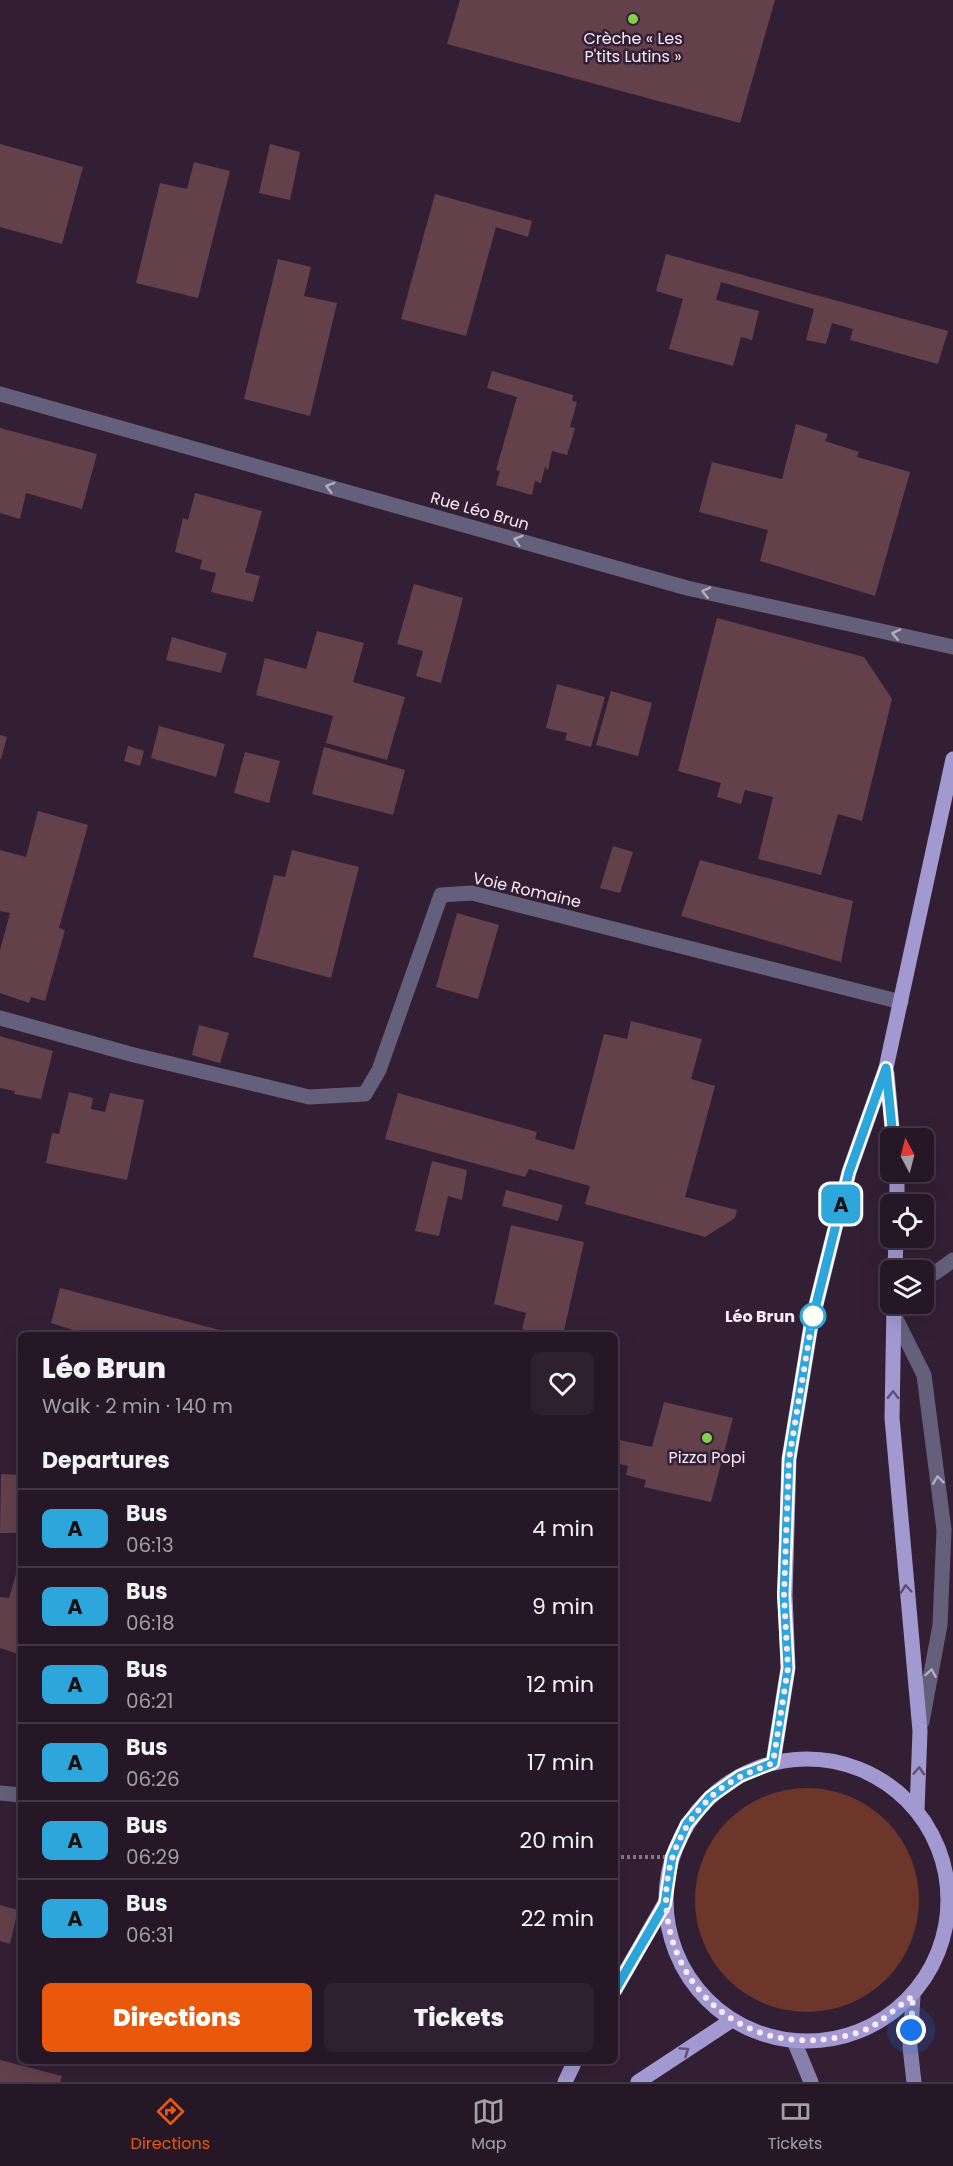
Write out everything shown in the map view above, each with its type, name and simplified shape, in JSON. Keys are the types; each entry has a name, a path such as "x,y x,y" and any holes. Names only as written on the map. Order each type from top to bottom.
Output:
{"main road":[{"path":"773,1763 788,1668 784,1595 789,1459 811,1325 849,1172 886,1068 953,759"},
{"path":"886,1068 892,1128"},
{"path":"894,1314 892,1418 920,1731 917,1811"},
{"path":"813,1759 852,1766 888,1784 917,1811 938,1847 948,1889 945,1930 930,1970 913,1996 872,2027 834,2039 794,2041 762,2034 732,2020 697,1990 674,1949 665,1904 672,1857 687,1824 710,1797 740,1776 773,1763 813,1759"},
{"path":"618,1985 665,1904"},
{"path":"913,1996 910,2047 914,2082"},
{"path":"638,2082 732,2020"},
{"path":"794,2041 812,2082"},
{"path":"565,2082 574,2064"}],"street":[{"name":"Rue Léo Brun","path":"0,394 687,588 953,647"},
{"name":"Voie Romaine","path":"0,1017 134,1055 309,1097 365,1094 379,1070 441,895 472,893 901,1002"},
{"path":"934,1273 953,1260"},
{"path":"897,1314 924,1375 944,1530 940,1624 920,1731"},
{"path":"0,1793 18,1795"}],"path":[{"path":"618,1857 672,1857"}],"shaded area":[{"path":"807,1788 829,1790 860,1801 886,1821 906,1847 917,1878 919,1900 917,1922 906,1953 886,1979 860,1999 829,2010 807,2012 785,2010 754,1999 728,1979 708,1953 697,1922 695,1900 697,1878 708,1847 728,1821 754,1801 785,1790"}],"building":[{"path":"460,0 775,0 740,123 447,44"},
{"path":"0,144 83,167 62,244 0,227"},
{"path":"270,144 300,152 290,200 259,193"},
{"path":"194,162 230,171 198,298 136,283 160,183 187,189"},
{"path":"435,194 532,221 528,237 496,227 466,336 401,319"},
{"path":"666,254 948,331 938,364 850,340 853,329 832,323 826,344 806,340 814,309 721,282 716,300 759,311 752,340 741,337 733,366 669,349 683,299 656,291"},
{"path":"278,259 311,267 304,296 337,303 310,416 244,399"},
{"path":"492,371 573,395 572,401 577,402 570,427 575,428 567,455 552,451 548,470 545,467 541,483 535,481 532,495 496,485 500,471 496,470 517,397 487,388"},
{"path":"796,424 828,434 825,441 859,452 857,457 910,472 875,596 760,561 768,530 699,512 712,462 782,479"},
{"path":"0,428 97,454 82,509 26,493 20,519 0,513"},
{"path":"195,493 262,511 245,572 260,576 253,602 211,592 216,573 200,569 202,560 175,552 183,518 188,520"},
{"path":"414,584 463,598 441,683 416,676 423,651 397,644"},
{"path":"717,618 864,657 892,699 862,821 838,814 821,875 758,859 773,797 745,790 741,804 717,797 721,783 678,771"},
{"path":"317,631 364,643 353,682 405,697 387,760 326,743 333,716 256,695 265,658 306,669"},
{"path":"172,637 227,653 221,673 166,660"},
{"path":"557,684 605,697 591,747 565,740 567,733 546,728"},
{"path":"611,691 652,703 638,756 596,745"},
{"path":"159,726 225,744 216,777 151,758"},
{"path":"0,735 7,737 1,759 0,759"},
{"path":"128,746 144,751 140,766 124,761"},
{"path":"324,747 405,770 393,815 312,794"},
{"path":"245,752 280,761 269,803 234,793"},
{"path":"38,811 88,825 59,928 65,930 45,1001 31,997 29,1003 0,993 0,950 10,913 0,911 0,850 26,857"},
{"path":"613,846 633,852 620,893 600,888"},
{"path":"292,850 359,867 331,978 253,957 274,875 285,877"},
{"path":"700,860 853,901 841,962 681,916"},
{"path":"457,913 499,925 478,999 436,987"},
{"path":"631,1021 702,1039 691,1079 715,1086 685,1197 737,1210 735,1218 705,1237 585,1204 590,1186 529,1169 525,1177 385,1139 398,1093 537,1132 535,1139 574,1150 604,1034 627,1039"},
{"path":"199,1025 229,1033 220,1063 192,1055"},
{"path":"0,1036 53,1051 41,1099 14,1094 15,1091 0,1088"},
{"path":"69,1092 93,1098 91,1109 105,1112 110,1093 144,1100 127,1180 46,1163 52,1133 59,1134"},
{"path":"432,1161 467,1170 462,1200 448,1196 439,1236 415,1231"},
{"path":"506,1190 563,1205 558,1221 502,1206"},
{"path":"511,1225 584,1242 564,1332 534,1332 522,1329 526,1313 494,1304"},
{"path":"60,1288 227,1332 73,1332 73,1330 51,1323"},
{"path":"664,1402 733,1418 711,1502 644,1487 646,1480 626,1475 628,1466 618,1464 619,1440 652,1447"},
{"path":"1,1474 18,1475 18,1533 0,1533"},
{"path":"18,1568 18,1654 0,1648 0,1597 9,1598"},
{"path":"0,1905 18,1910 10,1944 0,1941"},
{"path":"0,2060 62,2076 60,2082 0,2082"}],"bus line":[{"name":"A","path":"618,1985 665,1904 672,1857 687,1824 710,1797 740,1776 773,1763 788,1668 784,1595 789,1459 811,1325 849,1172 886,1068 892,1128"}],"place":[{"name":"Crèche « Les P'tits Lutins »","path":"633,19"},
{"name":"Léo Brun","path":"813,1316"},
{"name":"Pizza Popi","path":"707,1438"}],"route":[{"path":"813,1316 789,1459 784,1595 788,1668 773,1763 740,1776 710,1797 687,1824 672,1857 665,1904 674,1949 697,1990 732,2020 762,2034 794,2041 834,2039 872,2027 913,1996 911,2030"}]}
